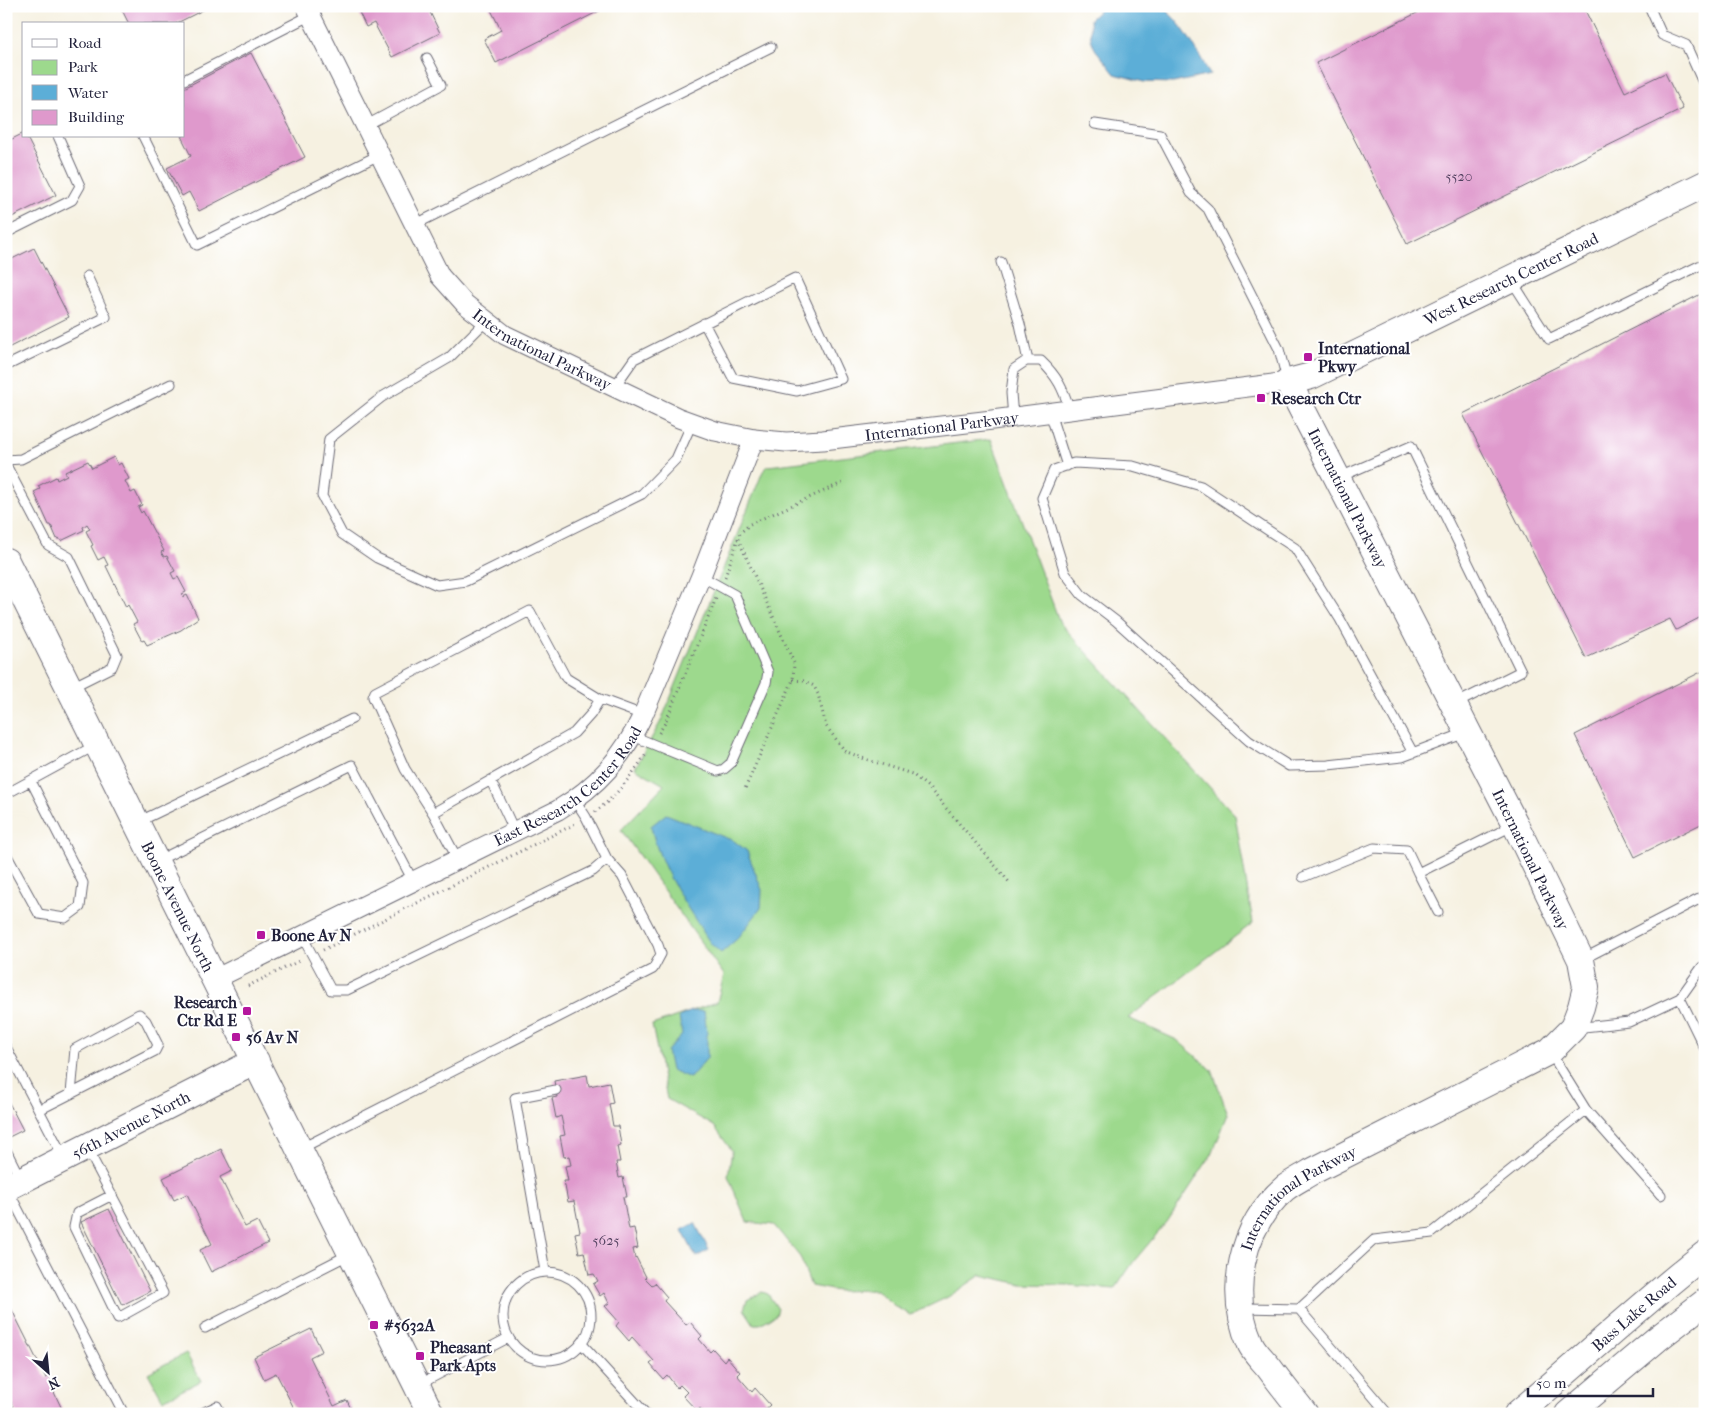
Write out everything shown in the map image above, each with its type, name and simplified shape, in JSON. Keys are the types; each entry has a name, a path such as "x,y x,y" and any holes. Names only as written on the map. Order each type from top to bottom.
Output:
{"street":[{"name":"International Parkway","path":"308,11 440,276 464,304 505,335 715,431 754,439 786,442 824,440 1013,418 1288,382 1515,824 1581,960 1586,986 1573,1028 1550,1051 1311,1172 1286,1188 1266,1209 1252,1234 1242,1261 1238,1291 1242,1320 1252,1347 1300,1412"},
{"name":"West Research Center Road","path":"1288,382 1311,376 1705,184"},
{"name":"East Research Center Road","path":"215,979 558,810 575,800 615,763 633,736 643,715 701,576 754,439"},
{"name":"Boone Avenue North","path":"6,561 432,1414"},
{"name":"56th Avenue North","path":"12,1185 256,1061"},
{"name":"Bass Lake Road","path":"1517,1414 1577,1364 1664,1286 1705,1254"},
{"name":"Bass Lake Road","path":"1568,1414 1657,1339 1705,1302"}],"lane":[{"path":"1649,6 1662,35 1686,45 1705,87"},
{"path":"185,79 308,11"},
{"path":"414,225 771,47"},
{"path":"365,126 440,86 427,58"},
{"path":"1095,124 1160,134 1192,193 1208,209 1279,350 1288,382"},
{"path":"6,233 72,200 80,186 59,138"},
{"path":"144,138 197,245 379,155"},
{"path":"1002,262 1020,324 1028,361"},
{"path":"1510,278 1549,339 1638,298 1705,263"},
{"path":"6,366 106,317 87,276"},
{"path":"616,386 634,358 704,323 795,278 841,379 797,391 733,378 704,323"},
{"path":"486,321 449,358 382,397 329,439 322,496 342,534 377,558 437,585 466,581 642,494 676,459 692,422"},
{"path":"1013,418 1011,393 1014,369 1028,361 1041,361 1053,372 1062,386 1070,410"},
{"path":"6,460 21,459 171,384"},
{"path":"1050,413 1067,466"},
{"path":"1338,479 1411,446 1521,671 1453,705"},
{"path":"1413,753 1340,619 1295,548 1201,486 1134,466 1074,463 1054,470 1042,498 1065,573 1082,595 1116,621 1249,741 1289,766 1328,765 1402,757 1413,753 1467,732"},
{"path":"6,465 48,545 69,557 117,654 112,668 70,688"},
{"path":"633,736 718,771 724,770 732,763 766,683 768,672 736,595 701,576"},
{"path":"458,860 433,813 405,770 373,697 375,692 530,612 566,678 600,699 643,715"},
{"path":"433,813 574,733 591,714 600,699"},
{"path":"137,822 352,719"},
{"path":"6,794 98,744"},
{"path":"155,859 173,853 352,765 413,881"},
{"path":"6,854 40,914 65,918 80,907 83,883 32,781"},
{"path":"491,781 514,832"},
{"path":"300,1149 653,969 660,954 658,945 622,876 608,859 575,800"},
{"path":"1418,873 1515,824"},
{"path":"1303,877 1374,848 1406,850 1438,912"},
{"path":"302,936 331,990 347,990 593,871 608,859"},
{"path":"1581,960 1705,896"},
{"path":"1573,1028 1629,1022 1680,998 1705,965"},
{"path":"1680,998 1705,1049"},
{"path":"39,1110 71,1094 155,1050 158,1045 146,1021 139,1014 75,1049 71,1094"},
{"path":"6,1047 39,1110 112,1195 163,1293 118,1318 74,1227 77,1213 112,1195"},
{"path":"1550,1051 1586,1110 1662,1195"},
{"path":"546,1271 515,1098 556,1090"},
{"path":"1240,1308 1299,1309 1374,1240 1432,1233 1586,1110"},
{"path":"6,1150 12,1185 121,1412 124,1414"},
{"path":"205,1328 352,1253"},
{"path":"546,1271 556,1272 569,1277 581,1286 588,1299 592,1313 590,1328 582,1344 573,1352 560,1359 545,1360 530,1357 517,1350 508,1338 503,1325 502,1310 506,1296 515,1284 527,1276 546,1271"},
{"path":"1299,1309 1388,1414"},
{"path":"418,1386 508,1338"},
{"path":"582,1344 646,1414"},
{"path":"200,1414 217,1406 221,1414"}],"path":[{"path":"248,986 586,818 602,806 630,779 665,723 721,587 740,532 750,524 842,483"},
{"path":"793,680 805,681 814,686 818,694 826,726 845,751 912,774 928,787 1010,883"}],"green space":[{"path":"991,439 1060,623 1235,815 1253,923 1128,1018 1177,1040 1212,1070 1228,1114 1212,1154 1167,1222 1134,1261 1115,1289 1022,1284 981,1275 948,1297 910,1315 896,1307 876,1290 838,1291 811,1286 800,1257 774,1225 747,1222 728,1176 732,1151 714,1126 667,1099 652,1025 717,1002 724,975 621,830 664,785 635,768 661,721 763,471 768,466"},
{"path":"762,1292 768,1294 778,1309 776,1315 760,1324 754,1324 744,1309 747,1300"},
{"path":"186,1353 201,1381 163,1400 148,1373"}],"water":[{"path":"1104,6 1160,6 1182,28 1210,75 1173,83 1144,82 1115,74 1095,49 1091,39 1090,19"},
{"path":"666,814 734,841 747,851 762,890 761,908 738,938 721,953 711,944 693,916 675,887 661,858 651,826"},
{"path":"691,1011 704,1011 707,1032 707,1058 690,1078 671,1070 667,1051 682,1035 679,1017"},
{"path":"695,1223 709,1250 696,1257 682,1230"}],"building":[{"path":"120,6 211,6 179,22 128,22"},
{"path":"356,6 427,6 440,33 392,57 374,23 366,27"},
{"path":"489,6 609,6 496,63 484,39 501,30"},
{"path":"1431,6 1583,6 1625,92 1665,73 1683,109 1407,244 1316,63"},
{"path":"251,53 305,157 199,211 189,192 182,196 167,168 191,156 182,138 185,138 185,87"},
{"path":"22,134 22,138 27,138 56,195 6,220 6,142"},
{"path":"34,248 69,317 6,349 6,262"},
{"path":"1705,292 1705,615 1676,630 1670,619 1586,658 1463,414"},
{"path":"114,457 118,465 121,463 129,479 125,481 131,493 135,491 142,505 138,507 141,513 143,511 164,551 161,552 164,557 167,556 175,571 171,573 174,579 178,577 186,592 182,594 183,597 187,595 198,618 181,630 147,645 144,640 142,641 133,624 137,622 128,605 126,607 106,566 108,565 104,557 98,560 91,546 93,545 86,531 90,529 87,524 83,527 84,530 61,541 59,538 57,539 34,492 40,489 38,486 56,477 57,480 67,475 65,472 88,461 92,468"},
{"path":"1705,670 1705,822 1635,857 1575,735"},
{"path":"587,1075 589,1086 609,1082 613,1103 609,1104 613,1126 618,1126 621,1145 617,1146 620,1162 616,1162 619,1178 623,1177 627,1197 623,1197 629,1229 634,1228 638,1248 633,1249 635,1258 645,1278 652,1285 655,1283 667,1297 664,1301 686,1325 690,1322 702,1336 699,1339 710,1352 713,1349 724,1361 727,1357 740,1372 737,1375 752,1392 755,1388 770,1405 760,1414 705,1414 700,1408 697,1411 683,1396 687,1392 680,1385 677,1388 667,1375 663,1379 650,1364 654,1361 632,1337 629,1341 616,1326 619,1322 605,1306 609,1303 604,1293 600,1296 593,1284 598,1281 594,1274 589,1275 584,1252 579,1253 575,1233 580,1232 574,1201 568,1202 564,1181 568,1181 565,1166 571,1165 569,1156 564,1157 560,1136 565,1135 561,1116 556,1118 552,1098 557,1097 554,1081"},
{"path":"6,1097 23,1130 9,1137 6,1131"},
{"path":"221,1149 232,1171 220,1177 245,1227 257,1221 268,1243 211,1272 200,1250 212,1244 187,1194 174,1200 163,1178"},
{"path":"109,1209 150,1291 122,1305 81,1222"},
{"path":"6,1298 46,1378 50,1376 55,1386 52,1388 62,1409 52,1414 17,1414 6,1392"},
{"path":"311,1329 322,1351 310,1357 334,1406 347,1400 353,1414 297,1414 276,1373 264,1379 254,1357"}],"place":[{"name":"International Pkwy","path":"1308,357"},
{"name":"Research Ctr","path":"1261,398"},
{"name":"Boone Av N","path":"261,935"},
{"name":"Research Ctr Rd E","path":"247,1011"},
{"name":"56 Av N","path":"236,1037"},
{"name":"#5632A","path":"374,1325"},
{"name":"Pheasant Park Apts","path":"420,1356"}]}
